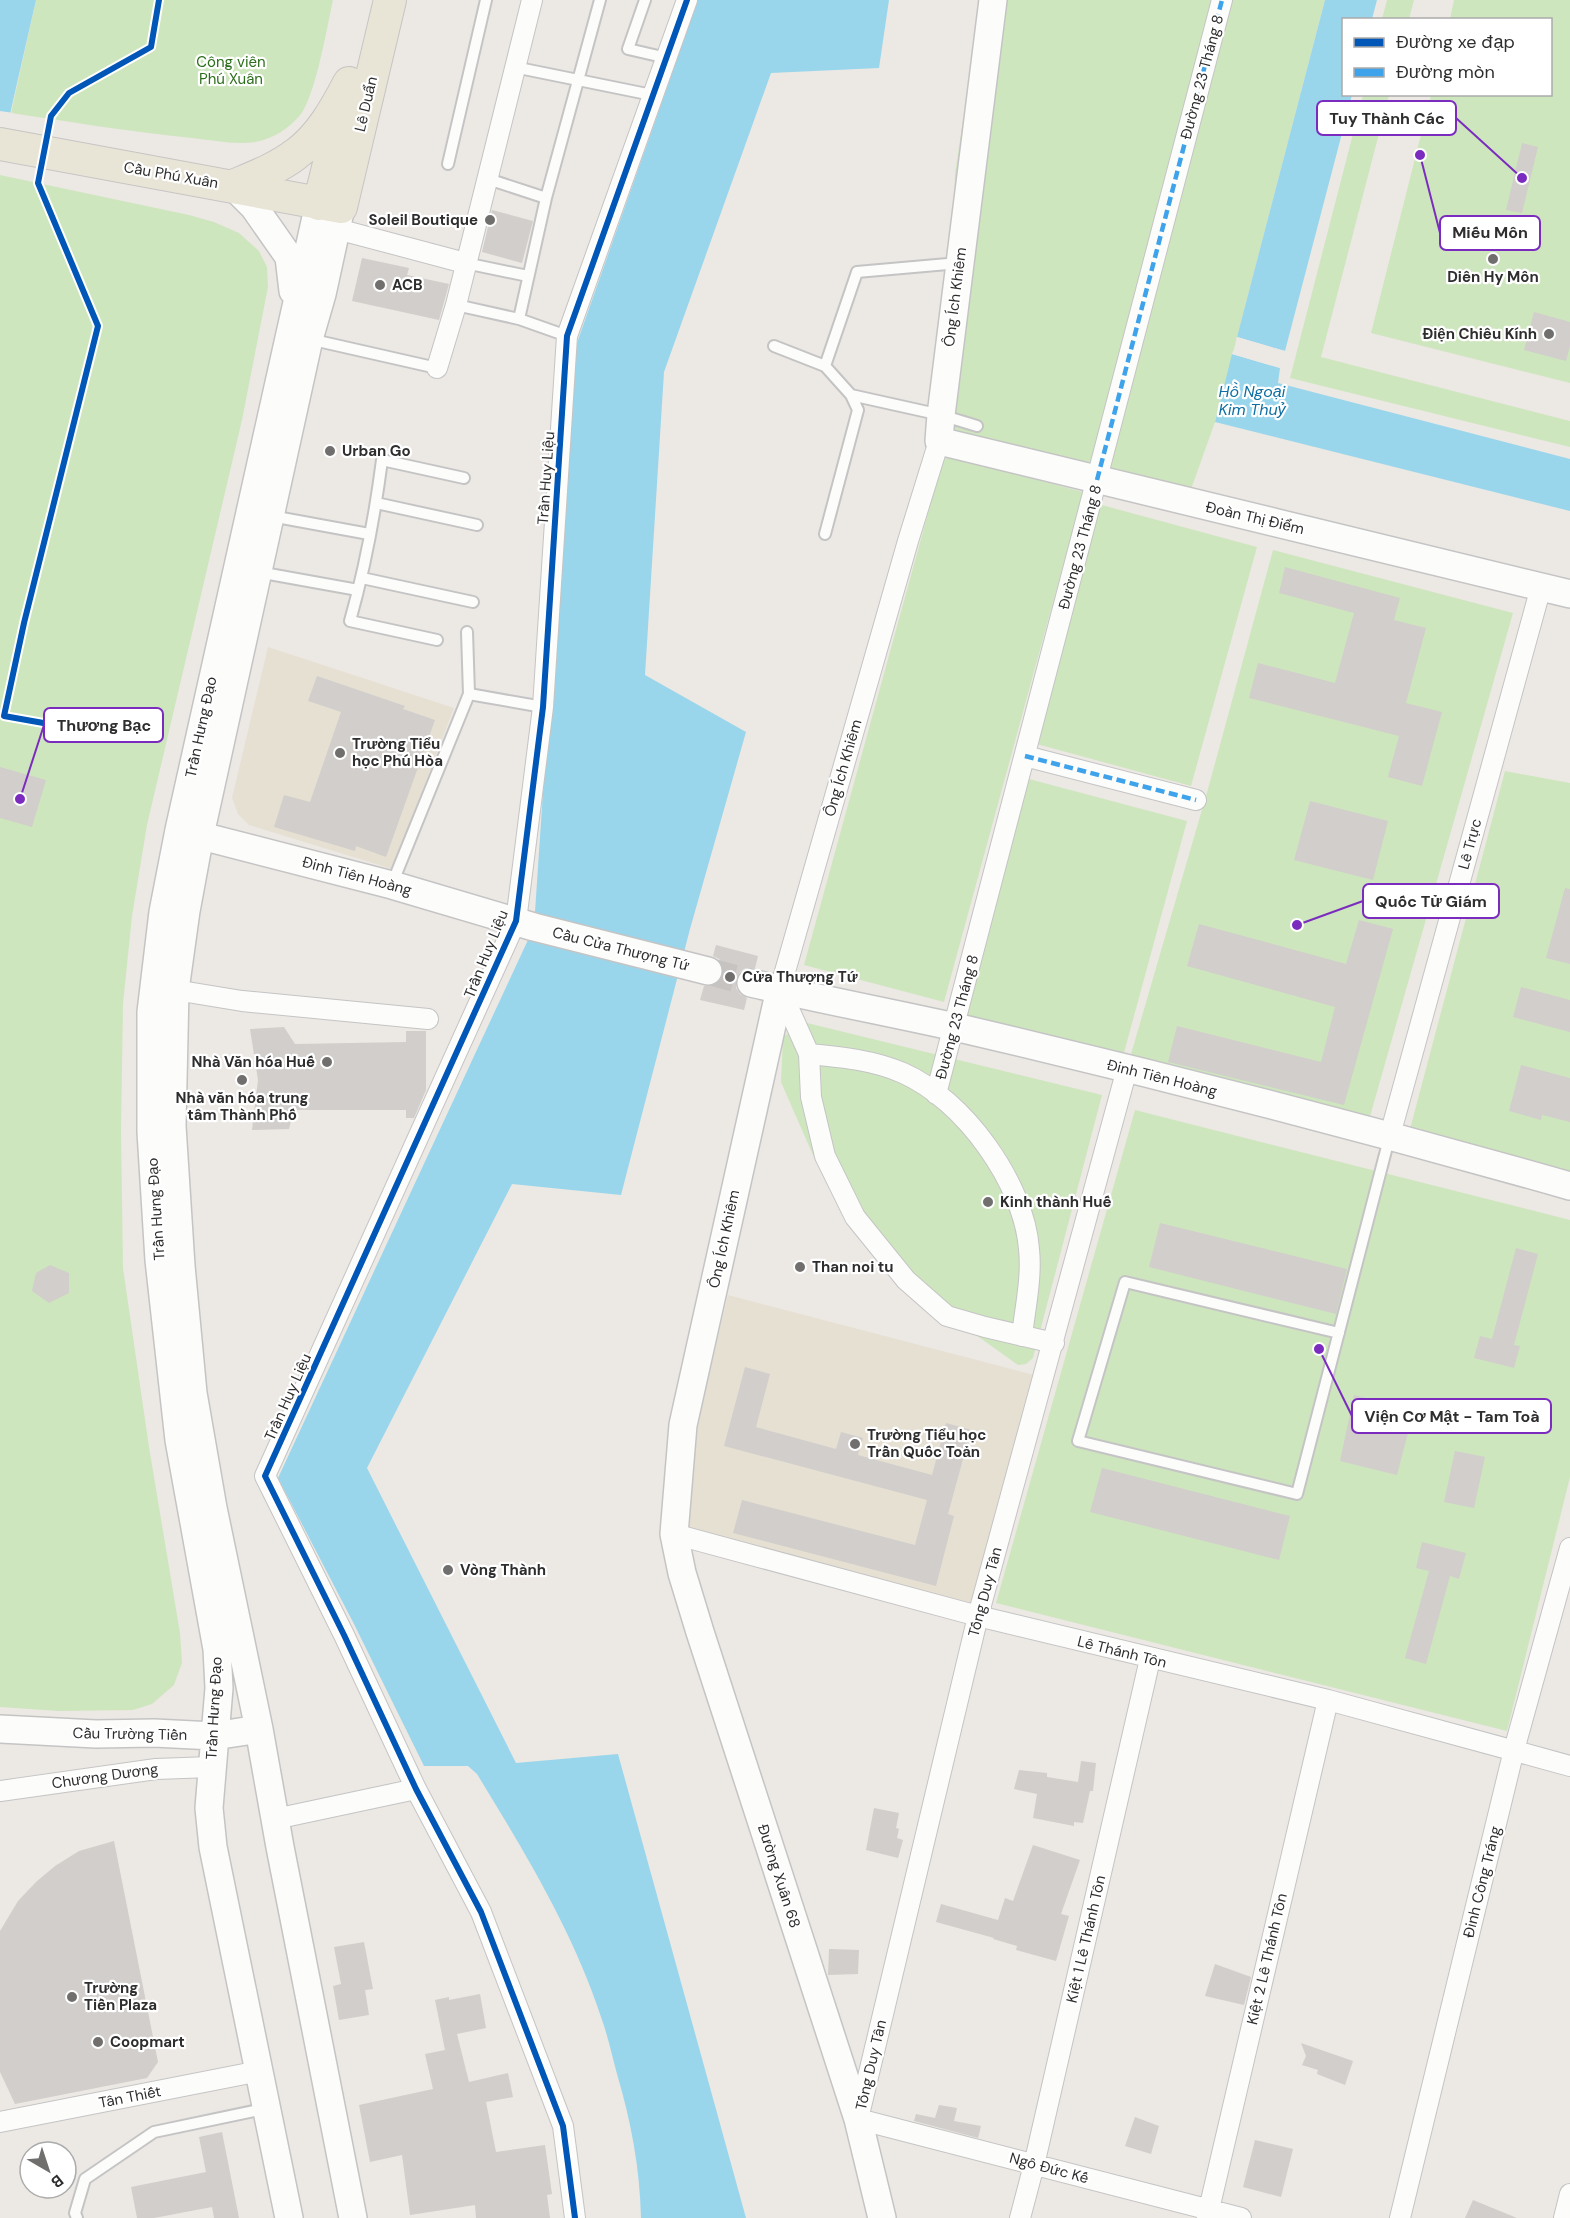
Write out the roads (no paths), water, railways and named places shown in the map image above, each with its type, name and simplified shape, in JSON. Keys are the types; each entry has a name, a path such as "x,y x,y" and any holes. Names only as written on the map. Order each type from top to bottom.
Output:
{"main road":[{"name":"Lê Duẩn","path":"332,213 350,83 369,0"},
{"name":"Lê Duẩn","path":"332,213 390,0"},
{"name":"Ông Ích Khiêm","path":"940,428 993,0"},
{"path":"295,306 289,256 254,207 233,186 296,154 323,126 350,83"},
{"name":"Cầu Phú Xuân","path":"0,144 233,186 332,213"},
{"name":"Trần Hưng Đạo","path":"332,213 295,306 190,832 186,911 175,990 172,1126 181,1266 193,1393 213,1508 259,1729 353,2218"},
{"name":"Trần Hưng Đạo","path":"289,2218 213,1847 209,1808 219,1688 218,1649 179,1440 159,1260 151,1132 151,1012 163,912 190,832 258,572 309,339 332,213"},
{"name":"Đoàn Thị Điểm","path":"940,428 1097,480 1570,594"},
{"name":"Đinh Tiên Hoàng","path":"190,832 392,885 525,924"},
{"name":"Cầu Cửa Thượng Tứ","path":"525,924 708,971"},
{"name":"Đinh Tiên Hoàng","path":"751,983 954,1027 1127,1069 1390,1135 1570,1186"},
{"name":"Ông Ích Khiêm","path":"674,1534 683,1425 780,990"},
{"name":"Đường Xuân 68","path":"674,1534 682,1573 700,1632 858,2119 882,2218"},
{"name":"Cầu Trường Tiền","path":"0,1729 96,1734 153,1733 214,1736 259,1729"}],"street":[{"path":"437,368 456,305 532,0"},
{"name":"Trần Huy Liệu","path":"416,1789 344,1635 265,1476 525,924 543,707 567,336 687,0"},
{"name":"Đường 23 Tháng 8","path":"936,1094 1222,0"},
{"path":"332,213 465,263"},
{"name":"Ông Ích Khiêm","path":"780,990 940,428"},
{"name":"Lê Trực","path":"1390,1135 1541,587"},
{"path":"1025,756 1196,800"},
{"path":"175,990 242,1001 428,1019"},
{"path":"780,990 809,1054 810,1097 825,1156 855,1217 906,1280 947,1316 1054,1343"},
{"path":"809,1054 854,1058 904,1073 951,1105 979,1136 1002,1170 1024,1218 1030,1270 1022,1336"},
{"name":"Tống Duy Tân","path":"858,2119 978,1616 1127,1069"},
{"name":"Lê Thánh Tôn","path":"674,1534 978,1616 1328,1701 1570,1766"},
{"name":"Đinh Công Tráng","path":"1400,2218 1514,1750 1570,1548"},
{"name":"Kiệt 1 Lê Thánh Tôn","path":"1020,2218 1150,1659"},
{"name":"Kiệt 2 Lê Thánh Tôn","path":"1208,2214 1328,1701"},
{"name":"Chương Dương","path":"0,1791 156,1769 211,1767"},
{"path":"275,1819 416,1789 482,1912 563,2126 575,2218"},
{"name":"Tân Thiết","path":"0,2122 260,2071"},
{"name":"Ngô Đức Kế","path":"858,2119 1034,2164 1208,2214 1241,2218"},
{"path":"1564,2218 1570,2194"}],"lane":[{"path":"448,164 486,0"},
{"path":"519,319 546,198 600,0"},
{"path":"645,0 628,49 667,58"},
{"path":"514,67 652,95"},
{"path":"488,179 546,198"},
{"path":"465,263 528,276"},
{"path":"825,366 857,272 960,263"},
{"path":"456,305 519,319 567,336"},
{"path":"309,339 437,368"},
{"path":"774,346 825,366 851,395 858,410 825,534"},
{"path":"851,395 940,428 977,426"},
{"path":"437,640 350,621 362,578 382,460 464,478"},
{"path":"376,503 477,525"},
{"path":"271,516 369,534"},
{"path":"258,572 358,591"},
{"path":"362,578 473,602"},
{"path":"392,885 469,694 467,632"},
{"path":"469,694 543,707"},
{"path":"1339,1333 1125,1282 1078,1441 1297,1494 1339,1333 1390,1135"},
{"path":"77,2218 75,2213 85,2179 154,2132 268,2108"}],"water":[{"path":"0,0 36,0 0,158"},
{"path":"698,0 889,0 879,68 771,73 664,372 645,675 746,732 690,929 621,1195 512,1184 367,1468 516,1763 618,1754 746,2218 641,2218 639,2181 627,2109 608,2039 590,1985 562,1923 530,1862 477,1774 468,1766 424,1766 278,1478 534,927 572,357"},
{"name":"Hồ Ngoại Kim Thuỷ","path":"1325,0 1377,0 1372,18 1342,18 1342,96 1352,96 1285,351 1237,337"},
{"name":"Hồ Ngoại Kim Thuỷ","path":"1232,354 1280,368 1278,383 1570,459 1570,511 1215,422"}],"tunnel":[{"path":"708,971 751,983"}],"place":[{"name":"Miếu Môn","path":"1420,155"},
{"name":"Tuy Thành Các","path":"1522,178"},
{"name":"Soleil Boutique","path":"490,220"},
{"name":"Diên Hy Môn","path":"1493,259"},
{"name":"ACB","path":"380,285"},
{"name":"Điện Chiêu Kính","path":"1549,334"},
{"name":"Urban Go","path":"330,451"},
{"name":"Trường Tiểu học Phú Hòa","path":"340,753"},
{"name":"Thương Bạc","path":"20,799"},
{"name":"Quốc Tử Giám","path":"1297,925"},
{"name":"Cửa Thượng Tứ","path":"730,977"},
{"name":"Nhà Văn hóa Huế","path":"327,1062"},
{"name":"Nhà văn hóa trung tâm Thành Phố","path":"242,1080"},
{"name":"Kinh thành Huế","path":"988,1202"},
{"name":"Than noi tu","path":"800,1267"},
{"name":"Viện Cơ Mật - Tam Toà","path":"1319,1349"},
{"name":"Trường Tiểu học Trần Quốc Toản","path":"855,1444"},
{"name":"Vòng Thành","path":"448,1570"},
{"name":"Trường Tiền Plaza","path":"72,1997"},
{"name":"Coopmart","path":"98,2042"}],"park label":[{"name":"Công viên Phú Xuân","path":"231,70"}]}
